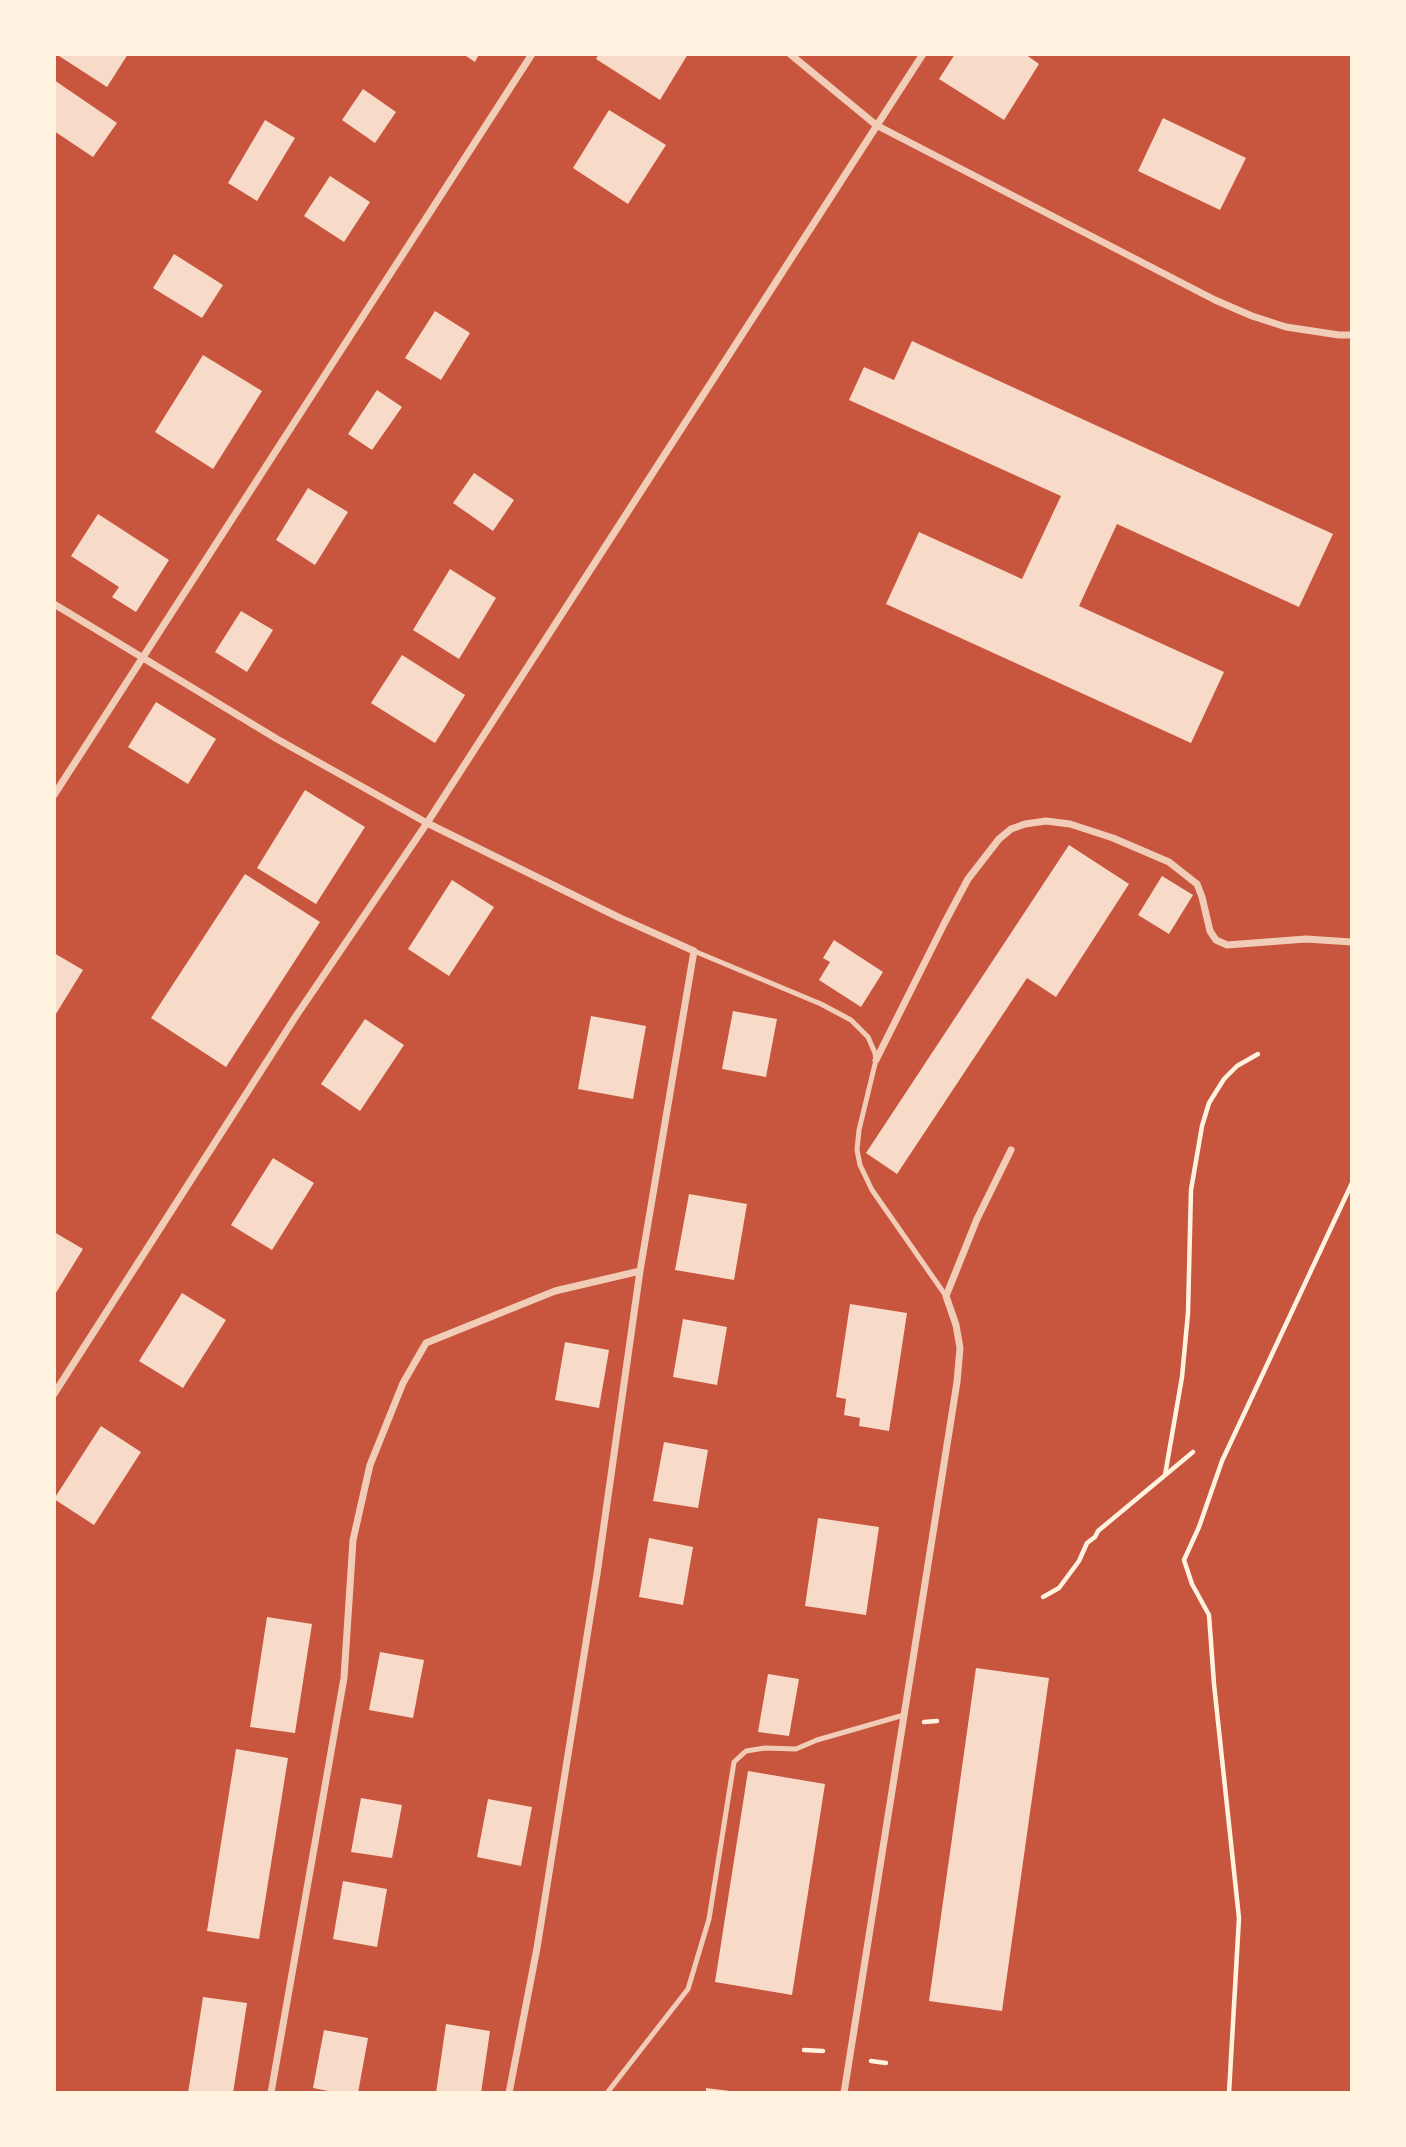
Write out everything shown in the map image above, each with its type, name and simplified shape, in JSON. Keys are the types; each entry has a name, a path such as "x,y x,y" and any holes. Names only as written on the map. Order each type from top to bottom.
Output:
{"street":[{"path":"54,795 531,54"},
{"path":"790,54 876,125 1235,309 1286,327 1352,335"},
{"path":"54,1394 296,1016 427,823 923,54"},
{"path":"54,604 277,739 427,823 618,917 694,951 640,1271 589,1628 537,1948 509,2093"},
{"path":"876,1060 968,879 999,839 1025,824 1046,821 1070,824 1113,838 1169,862 1197,884 1210,930 1216,940 1227,945 1306,939 1352,942"},
{"path":"844,2093 957,1382 960,1348 956,1325 946,1296 977,1219 1011,1150"},
{"path":"271,2093 344,1678 353,1540 370,1465 403,1383 426,1343 555,1291 640,1271"}],"lane":[{"path":"694,951 821,1004 851,1020 872,1045 876,1060 859,1130 859,1166 872,1190 946,1296"},
{"path":"607,2093 688,1989 709,1919 734,1762 746,1751 765,1748 796,1749 817,1740 904,1715"}],"path":[{"path":"1165,1475 1182,1377 1188,1313 1191,1190 1202,1126 1212,1097 1224,1079 1237,1066 1258,1054"},
{"path":"1228,2093 1239,1919 1209,1615 1192,1584 1184,1560 1199,1527 1222,1461 1352,1183"},
{"path":"1043,1597 1059,1588 1079,1561 1087,1543 1098,1531 1193,1452"},
{"path":"804,2050 823,2051"}],"building":[{"path":"56,54 128,54 107,87"},
{"path":"463,54 479,54 475,62"},
{"path":"599,54 688,54 660,100 596,59"},
{"path":"955,54 1025,54 1039,64 1004,120 939,79"},
{"path":"54,80 117,123 93,157 54,131"},
{"path":"363,89 396,112 375,143 342,120"},
{"path":"609,110 666,145 628,204 573,168"},
{"path":"1163,118 1246,158 1220,210 1138,171"},
{"path":"265,120 295,138 257,201 228,183"},
{"path":"330,176 370,202 344,242 304,216"},
{"path":"174,254 223,285 202,318 153,288"},
{"path":"435,311 470,333 441,380 405,358"},
{"path":"912,341 1333,534 1299,607 1117,524 1079,606 1224,672 1191,743 886,604 919,532 1022,579 1061,496 849,400 864,367 894,380"},
{"path":"203,355 262,391 213,469 155,432"},
{"path":"377,390 402,407 372,450 348,434"},
{"path":"474,473 514,500 493,531 453,503"},
{"path":"308,488 348,512 315,565 276,540"},
{"path":"98,514 169,560 136,612 112,597 119,587 71,556"},
{"path":"450,569 496,598 459,659 413,630"},
{"path":"241,611 273,630 247,672 215,652"},
{"path":"402,655 465,695 435,743 371,703"},
{"path":"156,702 216,739 188,784 128,747"},
{"path":"305,790 365,827 316,904 257,868"},
{"path":"1069,845 1129,884 1056,997 1027,978 897,1174 866,1153"},
{"path":"245,874 320,922 226,1067 151,1018"},
{"path":"1162,876 1193,895 1169,934 1138,915"},
{"path":"452,880 494,907 449,976 408,949"},
{"path":"834,940 883,972 861,1007 819,980 830,962 823,958"},
{"path":"54,953 83,970 54,1017"},
{"path":"733,1011 777,1019 766,1077 722,1069"},
{"path":"591,1016 646,1026 633,1099 578,1089"},
{"path":"365,1019 404,1045 360,1111 321,1084"},
{"path":"273,1158 314,1183 272,1250 231,1225"},
{"path":"689,1194 747,1204 734,1280 675,1270"},
{"path":"54,1232 83,1249 54,1296"},
{"path":"182,1293 226,1320 183,1388 139,1361"},
{"path":"850,1304 907,1313 889,1431 859,1426 860,1418 844,1415 846,1399 836,1397"},
{"path":"683,1319 727,1327 717,1385 673,1377"},
{"path":"565,1342 609,1350 599,1408 555,1400"},
{"path":"101,1426 141,1452 94,1525 54,1499"},
{"path":"664,1442 708,1450 698,1508 653,1501"},
{"path":"818,1518 879,1527 866,1615 805,1606"},
{"path":"649,1538 693,1547 683,1605 639,1597"},
{"path":"267,1617 312,1624 295,1733 250,1727"},
{"path":"380,1652 424,1660 413,1718 369,1710"},
{"path":"976,1668 1049,1678 1002,2011 929,2001"},
{"path":"768,1674 799,1679 789,1736 758,1732"},
{"path":"236,1749 288,1758 259,1939 207,1931"},
{"path":"748,1771 825,1784 792,1995 715,1982"},
{"path":"361,1798 402,1805 392,1858 351,1852"},
{"path":"488,1799 532,1807 521,1866 477,1857"},
{"path":"343,1881 387,1889 377,1947 333,1939"},
{"path":"203,1997 247,2003 233,2093 188,2093"},
{"path":"446,2024 490,2031 481,2093 436,2093"},
{"path":"324,2030 368,2038 358,2093 313,2088"},
{"path":"706,2088 730,2091 730,2093 706,2093"}]}
